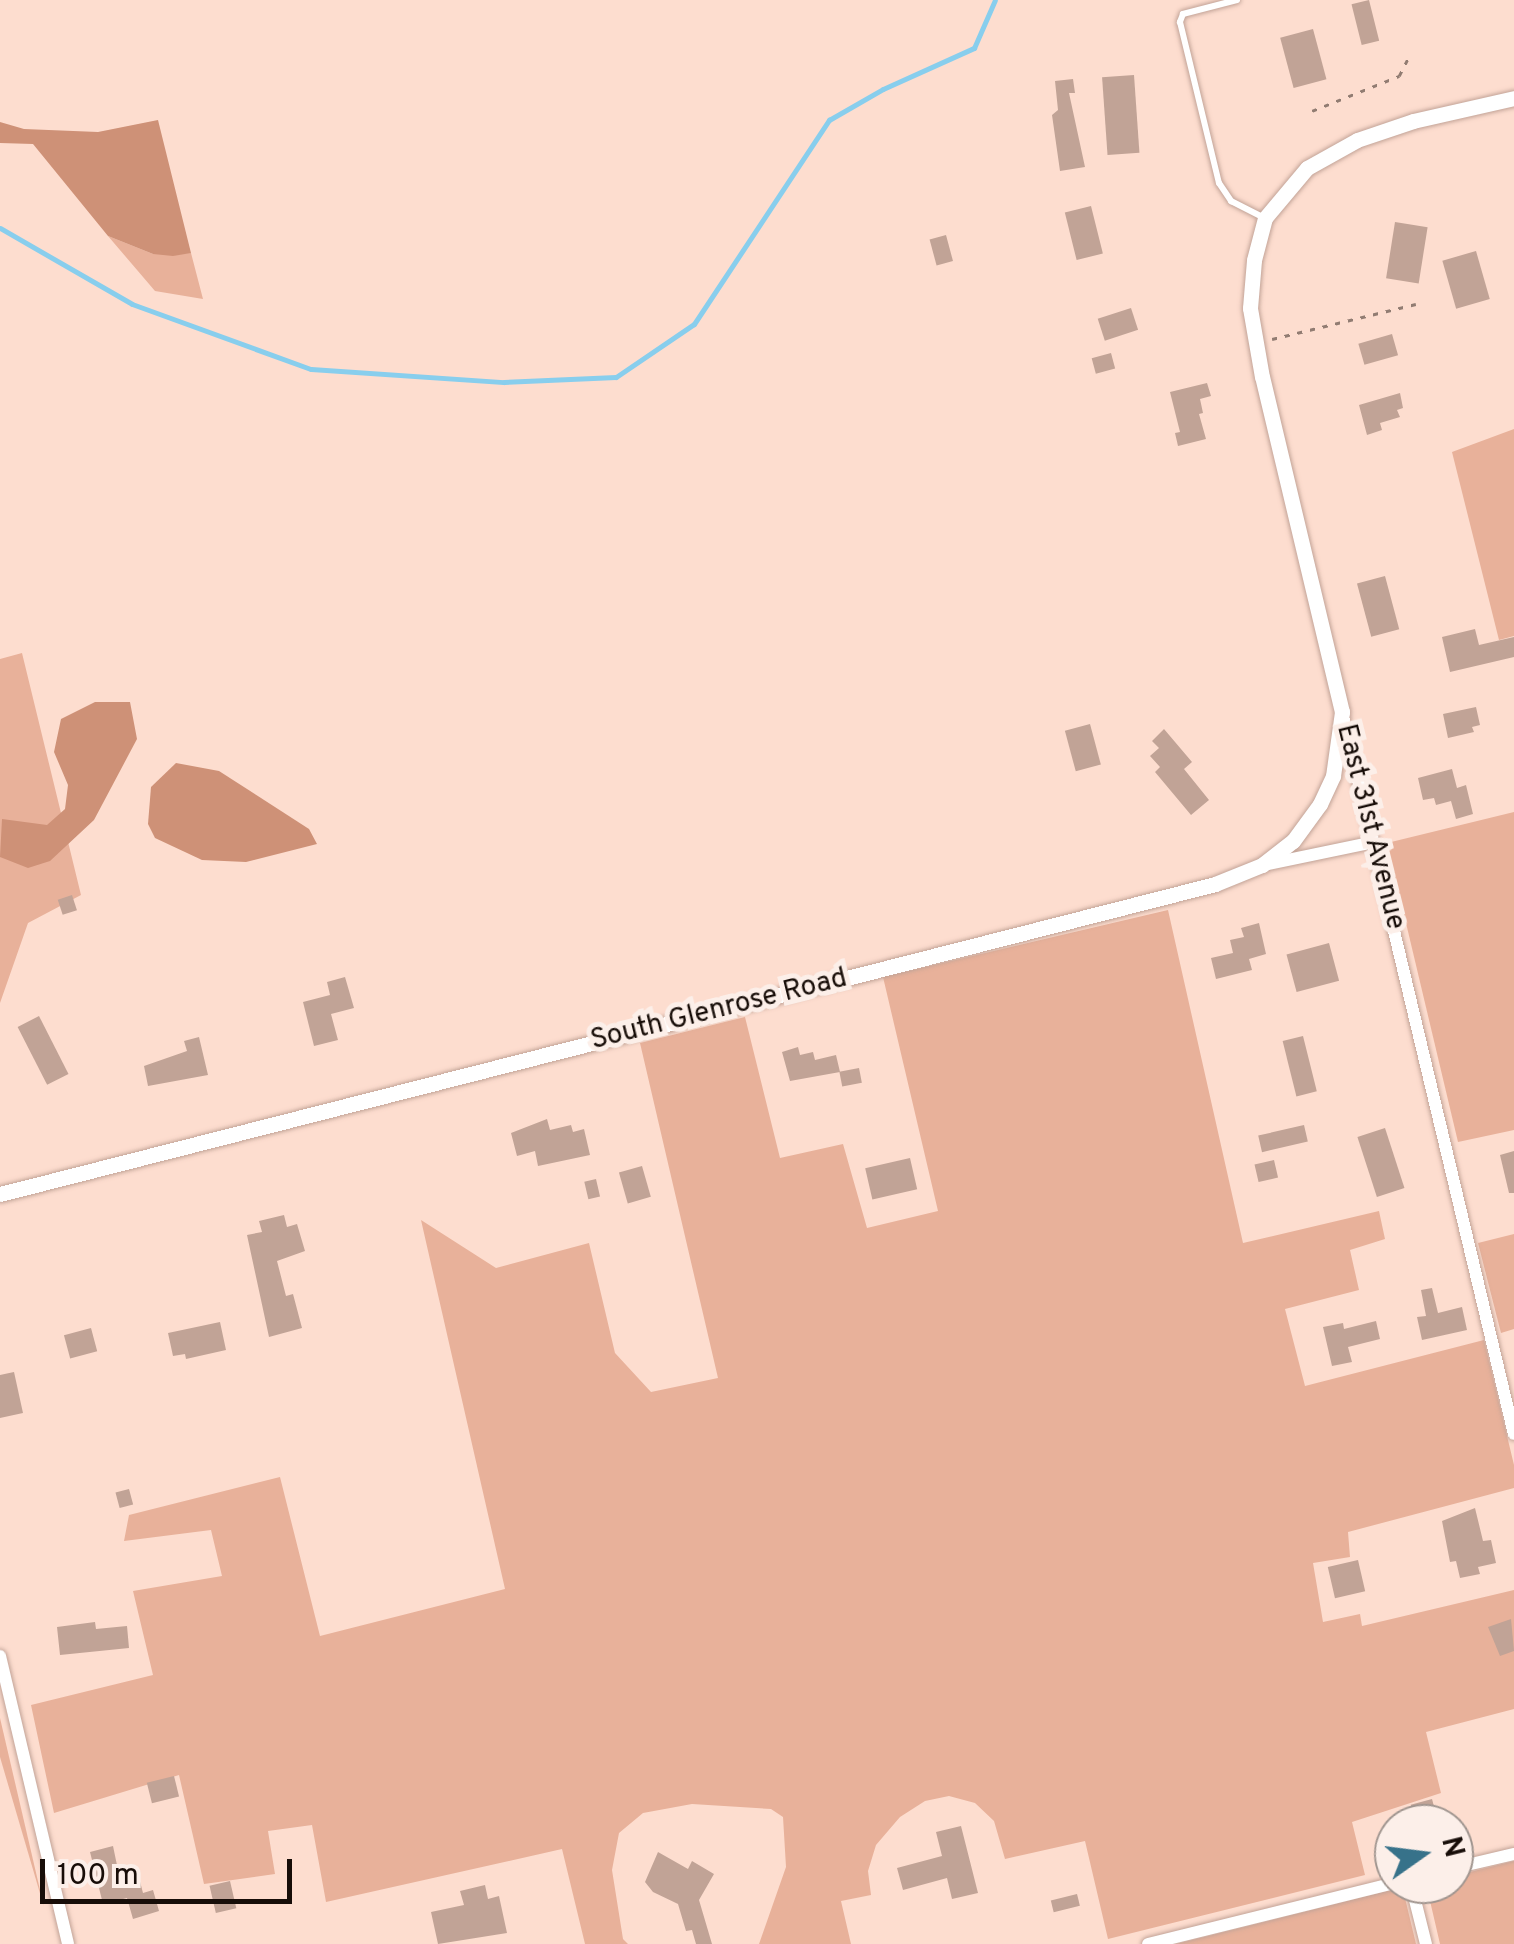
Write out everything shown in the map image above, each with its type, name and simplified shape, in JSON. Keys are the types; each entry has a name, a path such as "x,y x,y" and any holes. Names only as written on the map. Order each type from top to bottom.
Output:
{"street":[{"path":"1265,218 1306,168 1357,140 1413,121 1514,98"},
{"name":"East 31st Avenue","path":"1265,218 1254,260 1250,308 1256,342 1514,1434"},
{"name":"South Glenrose Road","path":"0,1194 1215,884 1262,865 1293,841 1320,804 1333,776 1342,712"},
{"path":"1262,865 1374,842"},
{"path":"0,1656 68,1944"},
{"path":"1474,1863 1514,1854"},
{"path":"1148,1944 1374,1887"},
{"path":"1416,1904 1426,1944"}],"lane":[{"path":"1238,0 1184,14 1180,22 1218,183 1230,201 1265,218"}],"path":[{"path":"1312,112 1399,76 1410,54"},
{"path":"1256,342 1362,321 1416,304"}],"shaded area":[{"path":"158,120 191,253 153,254 108,236 33,144 0,143 0,122 24,129 98,132"},
{"path":"108,236 153,254 191,253 203,299 155,291"},
{"path":"1514,429 1514,636 1499,640 1452,452"},
{"path":"22,653 81,895 28,923 0,1003 0,659"},
{"path":"95,702 130,702 137,739 94,820 50,861 28,868 0,857 2,819 47,825 65,809 68,785 54,752 61,719"},
{"path":"176,763 219,771 309,829 317,844 246,862 202,860 155,838 148,824 151,787"},
{"path":"1514,812 1514,1130 1458,1142 1387,843"},
{"path":"1168,910 1243,1243 1379,1211 1385,1239 1350,1250 1359,1290 1285,1309 1305,1386 1484,1340 1514,1465 1514,1488 1348,1532 1350,1557 1313,1563 1323,1622 1360,1614 1362,1626 1514,1590 1514,1709 1426,1732 1441,1793 1407,1804 1374,1804 1374,1815 1352,1822 1365,1875 1108,1939 1085,1841 1005,1859 994,1821 975,1803 949,1796 925,1801 900,1817 876,1845 868,1871 871,1895 841,1901 851,1944 759,1944 786,1867 783,1817 771,1809 692,1804 643,1813 619,1833 612,1870 623,1939 628,1944 585,1944 562,1849 326,1902 312,1825 268,1831 275,1874 204,1884 179,1775 54,1813 31,1705 153,1675 133,1591 222,1576 211,1530 124,1541 129,1515 280,1477 320,1636 505,1589 421,1220 496,1268 589,1243 615,1353 651,1392 718,1378 640,1043 745,1017 780,1158 843,1144 867,1228 938,1211 883,977"},
{"path":"1514,1234 1514,1329 1501,1333 1478,1243"},
{"path":"0,1718 44,1907 0,1757"},
{"path":"1514,1861 1514,1944 1440,1944 1431,1904 1474,1904 1474,1871"},
{"path":"1374,1894 1374,1904 1406,1904 1416,1944 1176,1944"}],"building":[{"path":"1369,0 1379,41 1362,45 1352,4"},
{"path":"1313,29 1326,79 1294,88 1280,38"},
{"path":"1134,75 1139,153 1108,155 1102,77"},
{"path":"1073,79 1075,93 1069,93 1085,167 1060,171 1052,115 1058,110 1055,81"},
{"path":"1091,206 1103,254 1077,260 1065,213"},
{"path":"1395,222 1428,227 1419,283 1386,278"},
{"path":"946,235 953,261 937,265 930,239"},
{"path":"1476,251 1490,299 1456,309 1442,261"},
{"path":"1131,308 1138,330 1105,341 1098,319"},
{"path":"1392,334 1398,355 1364,365 1358,344"},
{"path":"1111,353 1115,368 1096,374 1092,358"},
{"path":"1207,383 1211,396 1200,399 1203,413 1199,414 1206,439 1178,446 1175,433 1180,432 1170,392"},
{"path":"1400,393 1400,417 1380,423 1382,430 1367,435 1359,405"},
{"path":"1385,576 1399,629 1371,637 1357,584"},
{"path":"1475,629 1479,645 1514,637 1514,657 1450,672 1442,637"},
{"path":"1476,707 1480,725 1472,727 1474,732 1448,738 1443,714"},
{"path":"1090,724 1101,765 1076,771 1065,731"},
{"path":"1164,729 1192,762 1184,769 1209,800 1191,815 1155,772 1160,767 1150,756 1159,748 1152,741"},
{"path":"1452,769 1457,788 1466,785 1473,814 1456,819 1451,801 1436,805 1434,798 1423,800 1418,778"},
{"path":"72,895 77,910 63,915 58,900"},
{"path":"1259,923 1266,954 1249,959 1252,970 1216,979 1211,958 1233,953 1230,940 1244,937 1241,928"},
{"path":"1329,943 1339,981 1297,992 1286,954"},
{"path":"345,977 354,1008 331,1014 338,1040 314,1046 303,1002 330,995 327,982"},
{"path":"39,1016 69,1074 47,1085 18,1027"},
{"path":"1303,1036 1317,1091 1296,1096 1283,1041"},
{"path":"199,1037 208,1075 148,1086 144,1066 187,1051 184,1041"},
{"path":"798,1047 800,1055 813,1052 815,1060 836,1055 840,1072 790,1081 782,1052"},
{"path":"859,1068 862,1083 842,1087 839,1072"},
{"path":"547,1119 550,1130 571,1125 573,1132 584,1129 590,1155 538,1166 535,1151 517,1156 511,1133"},
{"path":"1304,1125 1308,1142 1262,1152 1258,1136"},
{"path":"1385,1128 1404,1188 1377,1197 1357,1137"},
{"path":"1514,1151 1514,1193 1509,1193 1500,1155"},
{"path":"910,1158 917,1189 872,1200 865,1168"},
{"path":"1274,1160 1278,1178 1259,1182 1255,1164"},
{"path":"642,1166 651,1197 628,1203 619,1173"},
{"path":"596,1179 600,1197 588,1199 584,1182"},
{"path":"284,1215 287,1227 297,1224 305,1251 277,1261 286,1296 293,1294 302,1328 269,1337 247,1235 262,1232 259,1221"},
{"path":"1432,1288 1438,1313 1462,1307 1467,1330 1422,1340 1417,1317 1426,1316 1421,1290"},
{"path":"1376,1321 1380,1339 1348,1347 1352,1362 1332,1366 1323,1327 1343,1323 1344,1329"},
{"path":"220,1322 226,1350 186,1359 185,1354 173,1356 168,1333"},
{"path":"91,1328 97,1351 70,1358 64,1335"},
{"path":"14,1372 23,1413 0,1418 0,1375"},
{"path":"129,1489 133,1504 120,1508 115,1493"},
{"path":"1475,1508 1483,1541 1491,1540 1496,1563 1478,1567 1480,1574 1460,1578 1456,1561 1450,1562 1442,1521"},
{"path":"1358,1560 1365,1591 1335,1598 1328,1567"},
{"path":"1511,1619 1514,1651 1500,1656 1488,1627"},
{"path":"95,1622 96,1629 127,1626 129,1648 60,1655 57,1627"},
{"path":"174,1776 179,1796 152,1803 147,1783"},
{"path":"961,1826 978,1893 952,1899 947,1878 903,1890 897,1868 942,1856 936,1832"},
{"path":"113,1846 118,1870 136,1866 143,1893 153,1890 159,1911 133,1919 127,1898 103,1904 90,1852"},
{"path":"658,1852 688,1869 692,1861 714,1874 699,1900 712,1944 696,1944 692,1930 686,1931 678,1904 653,1892 645,1882"},
{"path":"230,1881 236,1908 216,1913 210,1886"},
{"path":"485,1885 488,1899 499,1896 507,1933 438,1944 431,1912 464,1905 460,1891"},
{"path":"1077,1894 1080,1906 1054,1912 1051,1901"}],"waterway":[{"path":"0,228 132,304 311,369 504,382 616,377 694,324 829,120 883,89 974,48 995,0"}]}
